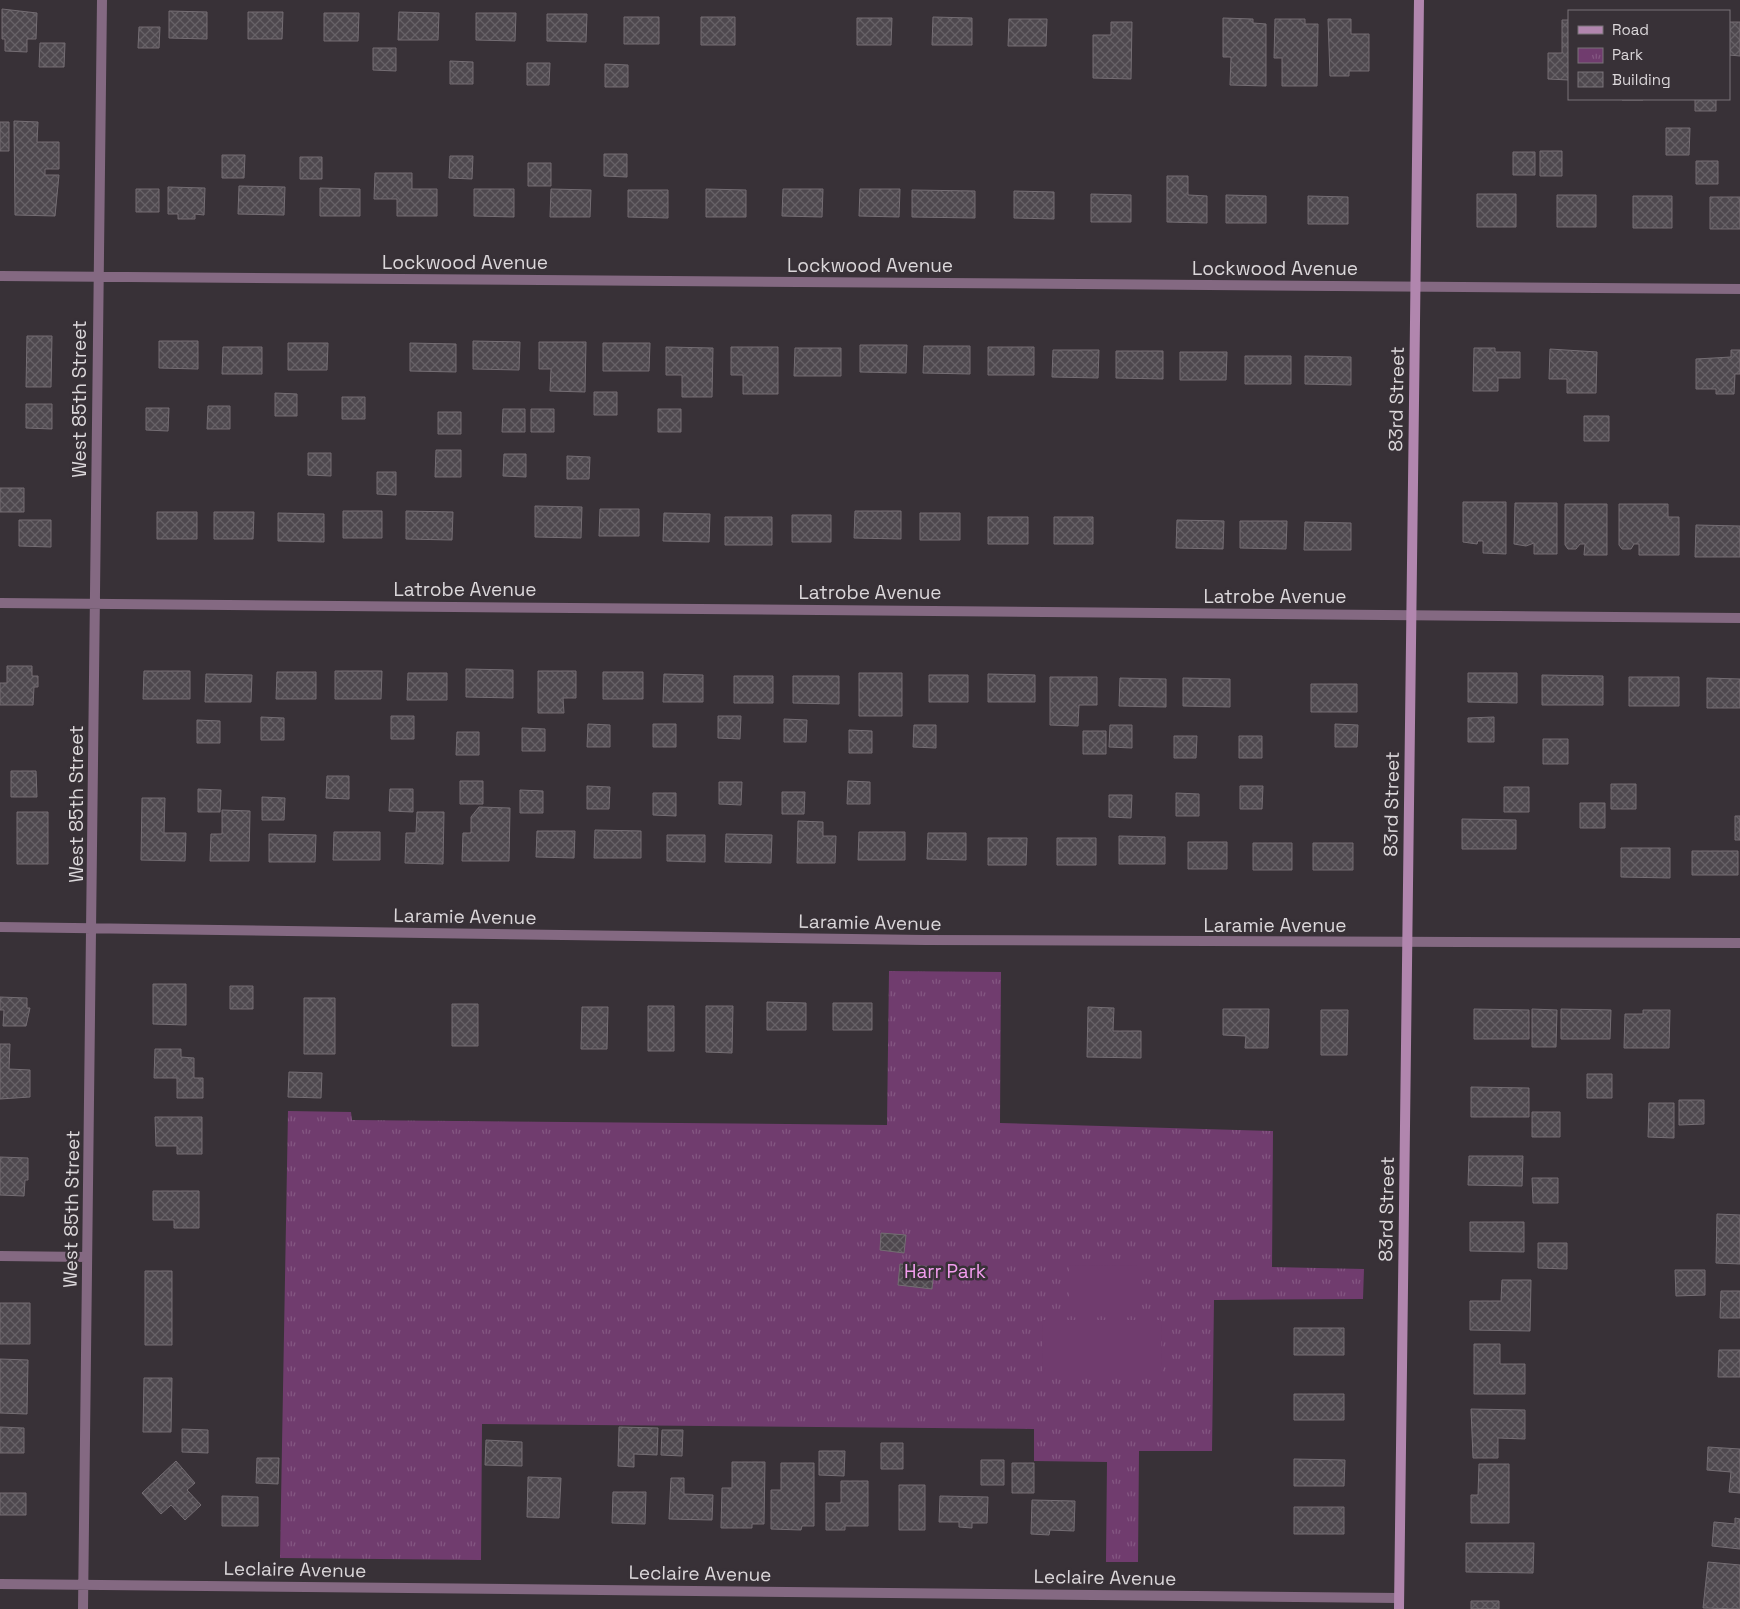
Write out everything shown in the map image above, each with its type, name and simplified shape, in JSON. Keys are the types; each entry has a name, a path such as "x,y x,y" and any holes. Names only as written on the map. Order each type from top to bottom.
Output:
{"street":[{"name":"West 85th Street","path":"83,1609 93,928 102,0"},
{"name":"83rd Street","path":"1399,1609 1419,0"},
{"name":"Lockwood Avenue","path":"0,276 1740,289"},
{"name":"Latrobe Avenue","path":"0,603 1740,618"},
{"name":"Laramie Avenue","path":"0,927 935,940 1740,943"},
{"path":"0,1256 87,1256"},
{"name":"Leclaire Avenue","path":"0,1584 1399,1598"}],"green space":[{"name":"Harr Park","path":"889,971 1001,972 1000,1123 1273,1131 1272,1267 1364,1269 1363,1299 1214,1300 1212,1451 1139,1451 1138,1562 1106,1562 1107,1462 1034,1461 1034,1429 482,1424 481,1560 280,1558 288,1111 351,1112 352,1120 887,1125"},
{"path":"1069,1265 1138,1266 1138,1315 1069,1315"},
{"path":"1042,1320 1161,1320 1162,1374 1043,1374"}],"building":[{"path":"2,9 37,13 36,39 27,39 27,52 5,51 5,39 2,39"},
{"path":"169,11 207,12 207,39 169,38"},
{"path":"248,12 283,12 282,39 248,39"},
{"path":"399,12 439,13 438,40 398,40"},
{"path":"324,13 359,13 358,41 324,41"},
{"path":"476,13 516,13 515,41 476,40"},
{"path":"547,14 587,14 586,42 547,41"},
{"path":"624,17 659,17 659,44 624,44"},
{"path":"701,17 735,17 735,45 701,45"},
{"path":"933,17 972,18 972,45 932,45"},
{"path":"857,18 892,18 891,45 857,45"},
{"path":"1223,18 1253,19 1253,23 1266,24 1266,86 1230,85 1231,57 1223,57"},
{"path":"1009,19 1047,19 1046,46 1008,46"},
{"path":"1275,19 1305,19 1305,24 1318,24 1317,86 1282,86 1282,58 1274,58"},
{"path":"1328,19 1351,19 1351,34 1369,34 1369,71 1349,71 1349,76 1330,76"},
{"path":"1562,20 1568,20 1568,80 1548,79 1548,53 1562,53"},
{"path":"1111,22 1132,22 1131,79 1093,78 1093,35 1111,35"},
{"path":"1730,22 1740,22 1740,56 1730,55"},
{"path":"139,27 160,27 159,48 138,48"},
{"path":"40,43 65,43 64,67 39,67"},
{"path":"373,48 396,48 396,71 373,70"},
{"path":"450,61 473,62 473,84 450,84"},
{"path":"527,63 550,63 549,85 527,85"},
{"path":"605,64 628,65 628,87 605,87"},
{"path":"1695,100 1716,100 1716,111 1695,111"},
{"path":"14,121 38,122 37,142 59,142 59,169 45,169 45,175 59,175 55,216 15,215"},
{"path":"0,122 9,122 9,151 0,151"},
{"path":"1666,128 1690,128 1689,155 1666,155"},
{"path":"1540,151 1562,151 1562,176 1540,176"},
{"path":"1513,152 1535,152 1535,175 1513,175"},
{"path":"604,154 627,154 627,177 604,176"},
{"path":"222,155 245,155 244,178 222,178"},
{"path":"450,156 473,156 472,179 449,178"},
{"path":"300,157 322,157 322,179 300,179"},
{"path":"1696,161 1718,161 1718,184 1696,184"},
{"path":"528,163 551,163 551,186 528,186"},
{"path":"375,173 412,173 412,189 437,189 437,216 397,216 397,199 374,199"},
{"path":"1167,176 1188,176 1188,195 1207,196 1207,223 1167,222"},
{"path":"239,186 285,187 284,215 238,214"},
{"path":"168,187 205,188 204,215 195,214 195,219 178,219 178,214 168,214"},
{"path":"320,188 360,189 360,216 320,216"},
{"path":"136,189 159,189 159,212 136,212"},
{"path":"474,189 514,189 514,217 474,216"},
{"path":"551,189 591,190 590,217 550,217"},
{"path":"706,189 746,190 746,217 706,217"},
{"path":"783,189 823,189 822,217 782,216"},
{"path":"860,189 900,189 899,217 859,216"},
{"path":"628,190 668,190 668,218 628,217"},
{"path":"912,190 975,191 975,218 912,217"},
{"path":"1014,191 1054,192 1054,219 1014,218"},
{"path":"1091,194 1131,195 1131,222 1091,222"},
{"path":"1477,194 1516,194 1516,227 1477,227"},
{"path":"1226,195 1266,196 1266,223 1226,223"},
{"path":"1557,195 1596,195 1596,227 1557,227"},
{"path":"1308,196 1348,197 1348,224 1308,224"},
{"path":"1633,196 1672,196 1672,228 1633,228"},
{"path":"1710,197 1740,197 1740,229 1710,229"},
{"path":"27,336 52,336 51,387 26,387"},
{"path":"159,341 198,341 198,369 159,368"},
{"path":"473,341 520,342 519,370 473,369"},
{"path":"539,342 586,342 585,392 550,391 551,369 539,369"},
{"path":"288,343 328,343 327,370 288,370"},
{"path":"410,343 456,344 456,372 410,371"},
{"path":"603,343 650,343 649,371 603,371"},
{"path":"860,345 907,345 906,373 860,372"},
{"path":"924,346 970,346 970,374 923,373"},
{"path":"223,347 262,347 262,374 222,374"},
{"path":"666,347 713,348 712,397 682,397 682,375 666,375"},
{"path":"731,347 778,347 778,394 743,394 743,375 731,375"},
{"path":"988,347 1034,347 1034,375 988,375"},
{"path":"795,348 841,348 841,376 794,376"},
{"path":"1474,348 1495,348 1495,352 1520,352 1520,378 1498,378 1498,391 1473,391"},
{"path":"1550,349 1597,352 1596,393 1567,393 1567,379 1549,379"},
{"path":"1053,350 1099,350 1098,378 1052,377"},
{"path":"1731,350 1740,350 1740,374 1735,374 1734,394 1716,394 1716,389 1696,389 1696,359 1731,357"},
{"path":"1116,351 1163,351 1163,379 1116,378"},
{"path":"1180,352 1227,352 1226,380 1180,380"},
{"path":"1245,356 1291,356 1291,384 1245,384"},
{"path":"1305,356 1351,357 1351,385 1305,384"},
{"path":"594,392 617,392 617,415 594,415"},
{"path":"275,393 297,394 297,416 275,416"},
{"path":"342,397 365,397 365,419 342,419"},
{"path":"26,404 52,404 52,429 26,428"},
{"path":"208,406 230,406 230,429 207,429"},
{"path":"146,408 169,408 168,431 146,430"},
{"path":"503,409 525,409 525,432 502,432"},
{"path":"531,409 554,409 554,432 531,432"},
{"path":"658,409 681,409 681,432 658,432"},
{"path":"438,412 461,412 461,434 438,434"},
{"path":"1584,416 1609,416 1609,441 1584,441"},
{"path":"436,450 461,450 461,477 435,477"},
{"path":"308,453 331,453 331,476 308,475"},
{"path":"504,454 526,454 526,477 503,476"},
{"path":"567,456 590,457 589,479 567,479"},
{"path":"377,472 396,472 396,495 377,494"},
{"path":"0,488 24,488 24,512 0,512"},
{"path":"1463,502 1506,502 1506,554 1483,553 1483,541 1478,541 1477,544 1463,542"},
{"path":"1515,503 1557,503 1557,554 1534,554 1534,543 1526,546 1514,544"},
{"path":"1565,504 1607,504 1607,555 1584,555 1585,544 1580,544 1576,549 1568,549 1565,545"},
{"path":"1619,504 1668,504 1668,517 1679,517 1679,555 1639,555 1639,544 1634,544 1631,549 1622,549 1619,545"},
{"path":"535,506 582,507 581,538 535,537"},
{"path":"600,509 639,509 639,536 599,536"},
{"path":"343,511 382,511 382,538 343,538"},
{"path":"406,511 453,512 452,540 406,539"},
{"path":"855,511 901,511 901,539 854,538"},
{"path":"157,512 197,512 197,539 157,539"},
{"path":"214,512 254,512 253,539 214,539"},
{"path":"278,513 324,514 324,542 278,541"},
{"path":"664,513 710,514 709,542 663,541"},
{"path":"920,513 960,513 960,540 920,540"},
{"path":"792,515 831,515 831,542 792,542"},
{"path":"725,517 772,517 772,545 725,545"},
{"path":"988,517 1028,517 1028,544 988,544"},
{"path":"1054,517 1093,517 1093,544 1054,544"},
{"path":"19,520 51,520 51,547 19,546"},
{"path":"1177,520 1224,521 1223,549 1176,548"},
{"path":"1240,521 1287,521 1286,549 1240,548"},
{"path":"1305,522 1351,523 1351,550 1304,550"},
{"path":"1696,525 1740,526 1740,557 1695,557"},
{"path":"7,666 32,666 32,676 38,676 38,687 34,687 33,705 0,705 0,683 7,683"},
{"path":"466,669 513,670 513,698 466,697"},
{"path":"144,671 190,671 190,699 143,699"},
{"path":"335,671 382,671 381,699 335,699"},
{"path":"538,671 576,671 576,698 563,698 564,713 538,713"},
{"path":"277,672 316,672 316,699 276,699"},
{"path":"603,672 643,672 643,699 603,699"},
{"path":"408,673 447,673 447,700 407,700"},
{"path":"859,673 902,673 902,716 859,716"},
{"path":"1468,673 1517,673 1517,703 1468,702"},
{"path":"206,674 252,675 251,702 205,702"},
{"path":"664,674 703,675 703,702 663,702"},
{"path":"988,674 1035,675 1035,702 988,702"},
{"path":"929,675 968,675 968,702 929,702"},
{"path":"1542,675 1603,676 1603,705 1542,705"},
{"path":"734,676 773,676 773,703 734,703"},
{"path":"793,676 839,676 839,704 793,703"},
{"path":"1050,677 1097,677 1097,705 1079,705 1078,726 1050,725"},
{"path":"1629,677 1679,677 1679,706 1629,706"},
{"path":"1120,678 1166,679 1166,707 1119,706"},
{"path":"1183,678 1230,679 1230,707 1183,706"},
{"path":"1707,678 1740,679 1740,708 1707,708"},
{"path":"1311,684 1357,684 1357,712 1311,712"},
{"path":"391,716 414,716 414,739 391,739"},
{"path":"718,716 741,716 740,739 718,738"},
{"path":"261,717 284,718 284,740 261,740"},
{"path":"1494,717 1494,742 1468,742 1468,718"},
{"path":"784,719 807,720 806,742 784,742"},
{"path":"197,720 220,721 220,743 197,743"},
{"path":"588,724 610,725 610,747 587,747"},
{"path":"653,724 676,724 676,747 653,747"},
{"path":"1335,724 1358,725 1357,747 1335,747"},
{"path":"914,725 936,725 936,748 913,747"},
{"path":"1110,725 1132,725 1132,748 1109,747"},
{"path":"522,728 545,729 545,751 522,751"},
{"path":"849,730 872,731 872,753 849,753"},
{"path":"1083,731 1106,731 1106,754 1083,754"},
{"path":"457,732 479,732 479,755 456,755"},
{"path":"1174,736 1197,736 1196,758 1174,758"},
{"path":"1239,736 1262,736 1262,758 1239,758"},
{"path":"1543,739 1568,739 1568,764 1543,764"},
{"path":"11,771 36,771 37,797 11,797"},
{"path":"327,776 349,776 349,799 326,798"},
{"path":"460,781 483,781 483,804 460,804"},
{"path":"848,781 870,782 870,804 847,804"},
{"path":"719,782 742,782 741,805 719,804"},
{"path":"1611,784 1636,784 1636,809 1611,809"},
{"path":"587,786 610,787 609,809 587,809"},
{"path":"1240,786 1263,786 1262,809 1240,809"},
{"path":"1504,787 1529,787 1529,812 1504,812"},
{"path":"198,789 221,790 220,812 198,812"},
{"path":"390,789 413,789 413,812 389,811"},
{"path":"520,790 543,791 543,813 520,813"},
{"path":"782,792 805,792 804,814 782,814"},
{"path":"653,793 676,793 676,816 653,815"},
{"path":"1176,793 1199,794 1199,816 1176,816"},
{"path":"1109,795 1132,795 1131,818 1109,817"},
{"path":"262,797 285,798 284,820 262,820"},
{"path":"142,798 165,798 164,833 186,833 185,861 141,860"},
{"path":"1580,803 1605,803 1605,828 1580,828"},
{"path":"479,807 510,808 509,861 462,861 463,833 471,833 471,817"},
{"path":"222,810 250,811 249,861 210,861 211,834 222,834"},
{"path":"17,812 48,812 48,864 17,864"},
{"path":"417,812 444,812 443,864 405,863 406,833 416,833"},
{"path":"1735,816 1740,816 1740,840 1735,840"},
{"path":"1462,819 1516,820 1516,849 1462,849"},
{"path":"798,821 823,822 823,836 836,836 835,863 797,863"},
{"path":"595,830 641,831 641,858 594,858"},
{"path":"537,831 575,831 574,858 536,857"},
{"path":"334,832 380,832 380,860 333,860"},
{"path":"859,832 905,832 905,860 858,860"},
{"path":"928,833 966,833 966,860 927,859"},
{"path":"269,834 316,835 315,862 269,862"},
{"path":"726,834 772,835 771,863 725,862"},
{"path":"667,835 705,835 705,862 667,861"},
{"path":"1119,836 1165,837 1165,864 1119,864"},
{"path":"988,838 1027,838 1026,865 988,865"},
{"path":"1057,838 1096,838 1096,865 1057,865"},
{"path":"1188,842 1227,842 1227,869 1188,869"},
{"path":"1253,843 1292,843 1292,870 1253,870"},
{"path":"1313,843 1353,843 1353,870 1313,870"},
{"path":"1621,848 1670,848 1670,878 1621,877"},
{"path":"1692,851 1738,851 1738,875 1692,875"},
{"path":"153,984 186,984 186,1025 153,1024"},
{"path":"230,986 253,986 253,1009 230,1009"},
{"path":"0,997 27,998 27,1008 30,1008 26,1026 3,1026 4,1010 0,1010"},
{"path":"304,998 335,998 335,1054 304,1054"},
{"path":"767,1002 806,1003 806,1030 767,1030"},
{"path":"833,1003 872,1003 872,1030 833,1030"},
{"path":"452,1004 478,1004 478,1046 452,1046"},
{"path":"648,1006 674,1006 674,1051 648,1051"},
{"path":"706,1006 733,1006 732,1053 706,1052"},
{"path":"582,1007 608,1007 607,1049 581,1049"},
{"path":"1088,1007 1114,1008 1113,1031 1141,1031 1141,1058 1087,1057"},
{"path":"1223,1009 1269,1009 1268,1048 1245,1048 1246,1036 1223,1035"},
{"path":"1474,1009 1529,1010 1529,1039 1474,1039"},
{"path":"1532,1009 1557,1010 1556,1047 1532,1047"},
{"path":"1561,1009 1611,1010 1610,1039 1561,1039"},
{"path":"1321,1010 1348,1010 1347,1055 1321,1055"},
{"path":"1643,1010 1670,1010 1669,1048 1624,1048 1625,1014 1643,1014"},
{"path":"0,1044 10,1044 9,1069 30,1070 30,1097 0,1099"},
{"path":"155,1049 181,1049 181,1057 194,1058 194,1078 203,1078 203,1098 177,1098 177,1078 154,1078"},
{"path":"289,1072 322,1073 321,1098 288,1097"},
{"path":"1587,1074 1612,1074 1612,1098 1587,1098"},
{"path":"1471,1087 1529,1088 1529,1117 1471,1117"},
{"path":"1679,1100 1704,1100 1704,1124 1679,1125"},
{"path":"1649,1103 1674,1103 1674,1138 1648,1137"},
{"path":"1532,1112 1560,1112 1560,1137 1532,1137"},
{"path":"155,1117 202,1117 202,1154 177,1154 177,1146 156,1146"},
{"path":"1469,1156 1523,1156 1522,1186 1468,1185"},
{"path":"0,1157 28,1158 28,1180 25,1180 24,1196 0,1195"},
{"path":"1532,1178 1558,1178 1558,1203 1533,1203"},
{"path":"153,1191 199,1191 199,1228 174,1228 174,1220 153,1220"},
{"path":"1717,1214 1740,1215 1740,1264 1716,1263"},
{"path":"1470,1222 1524,1222 1524,1252 1470,1251"},
{"path":"881,1233 906,1235 904,1253 880,1250"},
{"path":"1538,1243 1567,1243 1567,1269 1538,1268"},
{"path":"900,1264 934,1267 932,1289 898,1285"},
{"path":"1675,1270 1705,1270 1705,1295 1676,1296"},
{"path":"145,1271 172,1271 172,1345 145,1345"},
{"path":"1502,1280 1531,1280 1530,1331 1470,1330 1470,1301 1501,1301"},
{"path":"1721,1291 1740,1291 1740,1318 1720,1318"},
{"path":"0,1303 30,1303 30,1344 0,1344"},
{"path":"1294,1328 1344,1328 1344,1355 1294,1355"},
{"path":"1474,1344 1500,1344 1500,1364 1525,1364 1525,1394 1474,1394"},
{"path":"1719,1350 1740,1350 1740,1377 1718,1377"},
{"path":"0,1359 28,1360 27,1414 0,1413"},
{"path":"144,1378 172,1378 171,1432 143,1432"},
{"path":"1294,1394 1344,1394 1344,1420 1294,1420"},
{"path":"1471,1409 1525,1410 1525,1439 1498,1438 1498,1458 1473,1458"},
{"path":"0,1427 24,1428 24,1453 0,1453"},
{"path":"619,1427 658,1428 657,1455 634,1454 634,1467 618,1466"},
{"path":"182,1429 208,1430 208,1453 182,1452"},
{"path":"662,1430 683,1430 682,1456 661,1455"},
{"path":"486,1440 522,1442 522,1466 485,1465"},
{"path":"881,1443 903,1443 903,1469 881,1469"},
{"path":"1708,1447 1740,1449 1740,1493 1729,1492 1731,1472 1707,1470"},
{"path":"819,1451 845,1451 844,1476 819,1475"},
{"path":"257,1458 279,1458 278,1484 256,1483"},
{"path":"1294,1459 1345,1460 1344,1486 1294,1486"},
{"path":"981,1460 1004,1460 1004,1485 981,1485"},
{"path":"176,1461 195,1483 187,1490 201,1505 185,1520 171,1505 161,1514 142,1493"},
{"path":"732,1462 765,1462 764,1524 752,1524 752,1528 721,1528 722,1488 732,1488"},
{"path":"781,1463 814,1463 814,1526 802,1526 801,1530 771,1529 771,1490 781,1490"},
{"path":"1012,1463 1034,1463 1034,1493 1012,1493"},
{"path":"1479,1464 1509,1464 1509,1523 1471,1523 1471,1495 1478,1495"},
{"path":"528,1477 561,1478 559,1518 527,1517"},
{"path":"671,1478 684,1478 684,1494 713,1495 712,1520 669,1519"},
{"path":"841,1481 868,1481 868,1526 845,1526 845,1530 826,1530 826,1503 841,1503"},
{"path":"899,1485 925,1485 925,1530 899,1530"},
{"path":"613,1492 646,1492 645,1524 612,1523"},
{"path":"0,1493 26,1493 26,1515 0,1515"},
{"path":"222,1496 258,1497 258,1526 222,1526"},
{"path":"940,1496 988,1497 987,1523 972,1523 972,1528 959,1527 959,1522 939,1522"},
{"path":"1032,1500 1075,1501 1074,1531 1050,1530 1049,1535 1031,1534"},
{"path":"1294,1507 1344,1507 1344,1534 1294,1534"},
{"path":"1735,1518 1740,1519 1740,1549 1712,1546 1714,1522 1735,1524"},
{"path":"1466,1543 1534,1543 1533,1573 1466,1572"},
{"path":"1708,1562 1740,1565 1740,1609 1703,1608"},
{"path":"1471,1601 1499,1601 1499,1609 1471,1609"}]}
